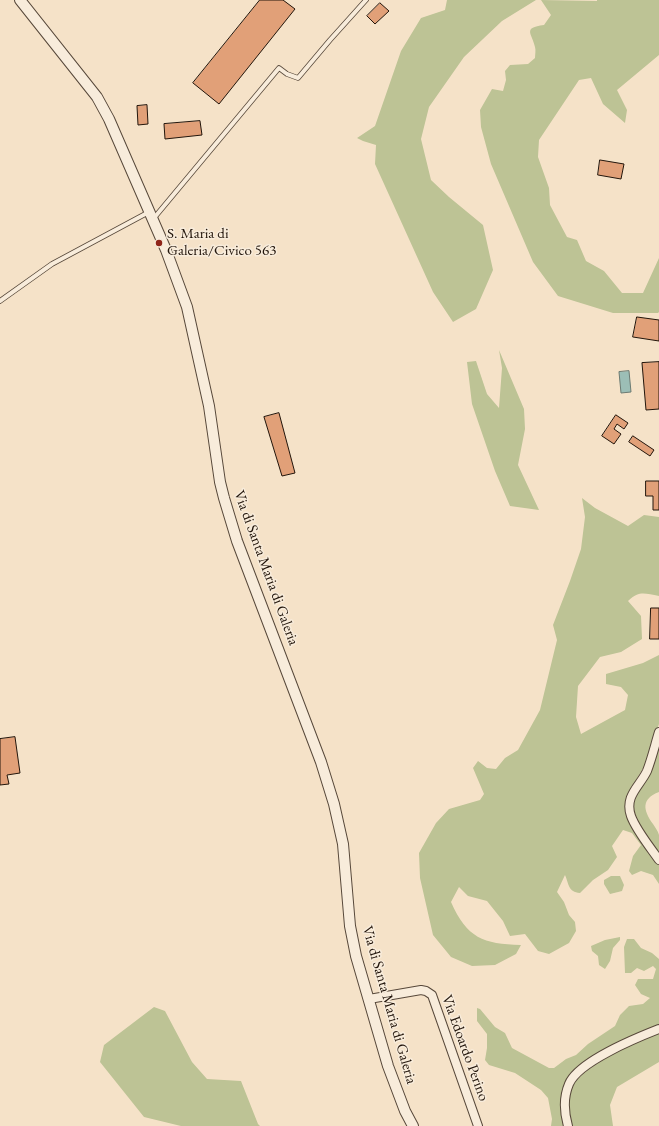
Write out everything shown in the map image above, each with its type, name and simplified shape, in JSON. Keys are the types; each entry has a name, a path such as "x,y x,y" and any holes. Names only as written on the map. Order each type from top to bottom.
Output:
{"street":[{"name":"Via di Santa Maria di Galeria","path":"20,0 96,98 109,119 166,250 187,307 209,406 220,482 224,498 237,541 321,762 334,804 343,844 350,926 368,999 388,1066 405,1110 413,1126"},
{"path":"659,732 646,772 633,791 630,807 630,814 634,824 659,860"},
{"name":"Via Edoardo Perino","path":"368,999 421,990 432,995 478,1126"},
{"path":"568,1126 564,1109 569,1083 573,1077 586,1065 598,1058 636,1038 659,1029"}],"lane":[{"path":"0,300 52,264 151,216 278,68 287,74 298,78 366,0"}],"green space":[{"path":"447,0 536,0 502,21 464,57 429,107 421,139 431,180 483,225 493,270 476,309 453,322 433,292 375,164 376,145 357,138 375,126 401,51 421,18 445,10"},
{"path":"541,0 659,0 659,55 617,90 627,110 625,123 603,104 591,78 579,80 539,140 538,157 549,188 550,205 567,237 577,240 586,261 604,271 622,293 643,293 659,258 658,313 613,313 558,296 533,262 491,164 481,127 480,110 492,89 503,91 506,80 505,71 510,65 528,64 535,58 534,42 530,32 537,26 544,25 551,15"},
{"path":"499,350 524,409 525,429 518,465 539,510 510,506 495,471 472,404 467,362 476,361 487,394 499,408 502,368"},
{"path":"582,498 595,508 628,526 644,515 659,517 659,596 639,594 628,601 641,616 642,639 621,652 600,657 578,686 576,717 581,734 625,710 628,695 621,687 606,684 606,674 643,663 659,655 659,724 644,767 631,788 626,805 629,822 632,823 659,863 659,884 653,875 641,871 632,875 629,871 633,856 641,845 632,833 623,830 612,846 617,857 608,870 593,880 580,893 571,889 565,875 557,892 564,902 569,915 575,922 576,931 569,943 549,954 538,951 525,934 510,936 503,921 487,901 468,896 459,887 451,902 463,924 470,931 478,937 496,943 521,945 516,954 495,965 472,966 451,957 433,935 420,878 419,853 436,823 449,809 480,800 484,794 473,768 478,761 487,768 496,769 505,758 518,750 540,710 557,640 553,625 581,549 585,517"},
{"path":"659,741 659,792 649,798 646,805 646,810 659,835 659,857 634,817 632,801"},
{"path":"611,876 620,876 624,885 622,891 610,894 604,884 604,880"},
{"path":"620,937 620,940 613,948 610,961 605,969 599,965 598,956 592,951 591,946 605,940"},
{"path":"627,939 634,939 641,948 652,953 659,959 659,1026 636,1037 568,1081 566,1126 551,1126 552,1119 548,1098 541,1090 515,1073 489,1065 485,1060 487,1034 477,1021 477,1008 480,1009 495,1027 505,1033 512,1048 549,1068 554,1068 566,1059 576,1055 588,1044 615,1026 620,1015 629,1006 643,1004 650,998 641,994 635,985 638,979 653,979 656,969 653,966 644,971 637,968 631,973 625,973 624,947"},
{"path":"154,1007 165,1011 192,1062 207,1079 241,1081 260,1126 181,1126 144,1117 100,1062 104,1045"},
{"path":"659,1032 659,1062 617,1087 610,1105 613,1126 572,1126 568,1101 569,1093 574,1083 583,1074 608,1057"}],"water":[{"path":"629,371 631,392 621,393 619,372"}],"building":[{"path":"260,0 283,0 295,9 219,104 193,83"},
{"path":"380,3 389,11 375,24 367,16"},
{"path":"147,105 148,124 138,125 137,106"},
{"path":"200,121 202,135 165,139 164,124"},
{"path":"600,160 624,164 621,179 598,175"},
{"path":"637,317 659,320 659,341 633,337"},
{"path":"659,362 659,409 646,410 642,363"},
{"path":"279,413 295,473 282,476 264,417"},
{"path":"616,415 628,423 624,429 617,424 614,429 621,434 614,444 602,436"},
{"path":"633,436 654,450 650,456 629,442"},
{"path":"646,481 659,481 659,510 653,510 653,496 646,496"},
{"path":"651,608 659,608 659,639 650,639"},
{"path":"15,737 20,773 7,775 9,784 0,785 0,739"}],"place":[{"name":"S. Maria di Galeria/Civico 563","path":"159,243"}]}
